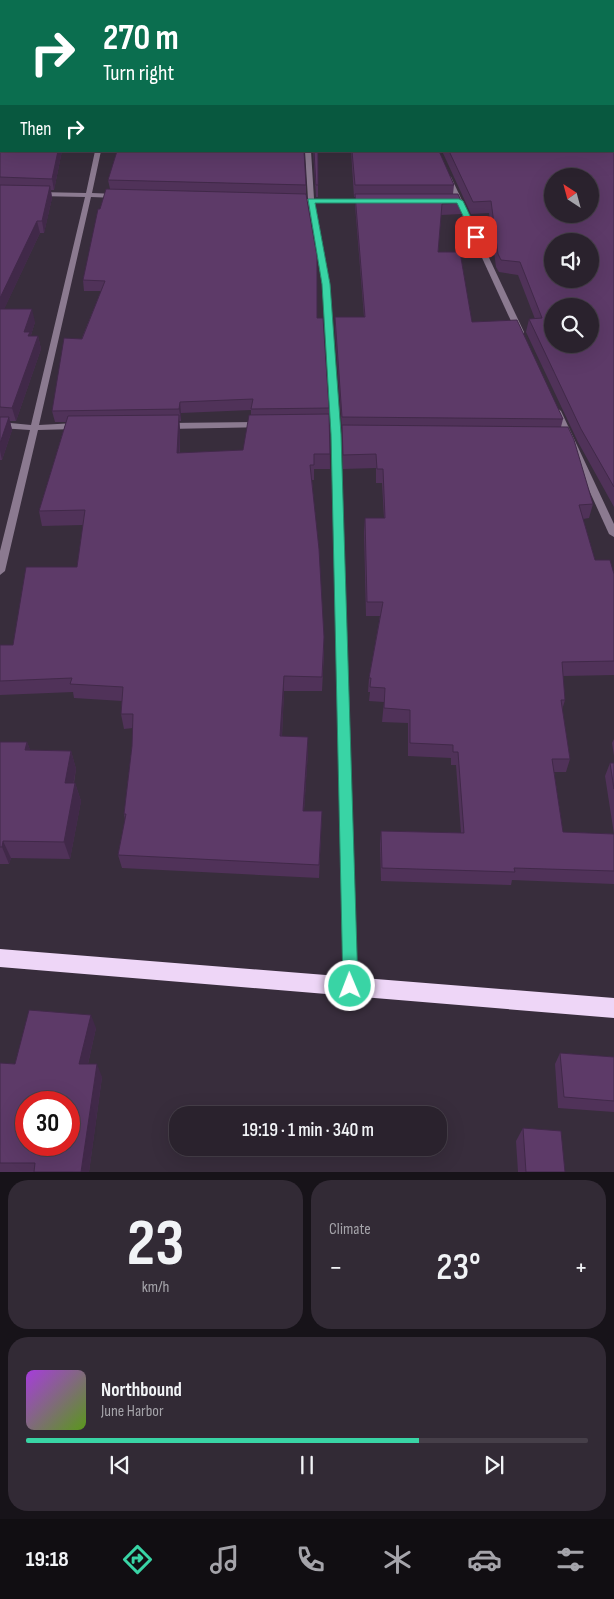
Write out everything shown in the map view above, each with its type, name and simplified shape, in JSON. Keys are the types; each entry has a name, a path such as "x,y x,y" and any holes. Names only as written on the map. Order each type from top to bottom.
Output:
{"highway":[{"path":"0,958 614,1008"}],"street":[{"path":"0,571 90,195 98,152"},
{"path":"308,152 306,201 326,284 335,429 350,986"},
{"path":"444,168 522,336"},
{"path":"30,194 128,196"},
{"path":"306,201 380,201"},
{"path":"450,201 459,201"},
{"path":"552,400 614,534"},
{"path":"0,425 33,428 83,426"},
{"path":"162,426 268,425"},
{"path":"559,436 568,436"}],"building":[{"path":"0,152 58,152 52,179 0,177"},
{"path":"117,152 304,152 306,185 108,180"},
{"path":"314,152 318,152 318,185 316,185"},
{"path":"352,152 439,152 454,185 355,185"},
{"path":"449,152 614,152 614,487 581,429 545,353 599,353 599,298 544,298 544,351 529,319 542,318 520,262 501,260 498,254 491,201 473,202"},
{"path":"0,185 50,186 42,221 37,221 0,298"},
{"path":"106,189 306,194 317,256 317,318 323,318 329,408 251,409 253,399 180,402 179,409 52,411 64,338 82,339 105,281 83,280 98,209 100,209"},
{"path":"355,194 458,194 462,203 442,204 438,252 460,252 472,322 517,320 563,419 342,417 335,317 365,317"},
{"path":"0,309 32,309 24,332 30,332 28,336 38,336 12,408 0,407"},
{"path":"329,414 330,454 314,454 314,465 310,465 319,549 324,637 322,677 284,676 280,736 308,737 303,811 322,811 319,865 118,855 126,814 124,814 132,746 133,714 121,714 123,687 70,684 72,678 0,681 0,645 13,645 26,567 77,567 85,510 39,511 68,416 179,415 177,453 243,450 249,415"},
{"path":"0,417 9,417 0,443"},
{"path":"342,425 568,427 574,440 593,504 579,505 595,560 610,560 614,574 614,661 562,662 565,700 561,700 570,759 552,759 563,832 614,834 614,871 514,868 515,872 382,868 381,831 464,833 458,752 453,752 453,745 410,743 410,710 384,708 385,688 370,687 371,678 369,678 383,602 367,602 365,518 385,518 383,469 377,469 376,454 343,455"},
{"path":"0,742 27,742 25,750 71,751 65,783 75,783 64,842 3,841 2,847 0,847"},
{"path":"610,763 614,763 614,789"},
{"path":"29,1010 91,1015 79,1064 97,1064 81,1172 34,1172 35,1163 0,1163 0,1063 15,1064"},
{"path":"560,1053 614,1057 614,1101 564,1097"},
{"path":"523,1128 561,1131 565,1172 526,1172"}],"route":[{"path":"350,986 336,434 326,284 311,201 459,201 476,237"}]}
